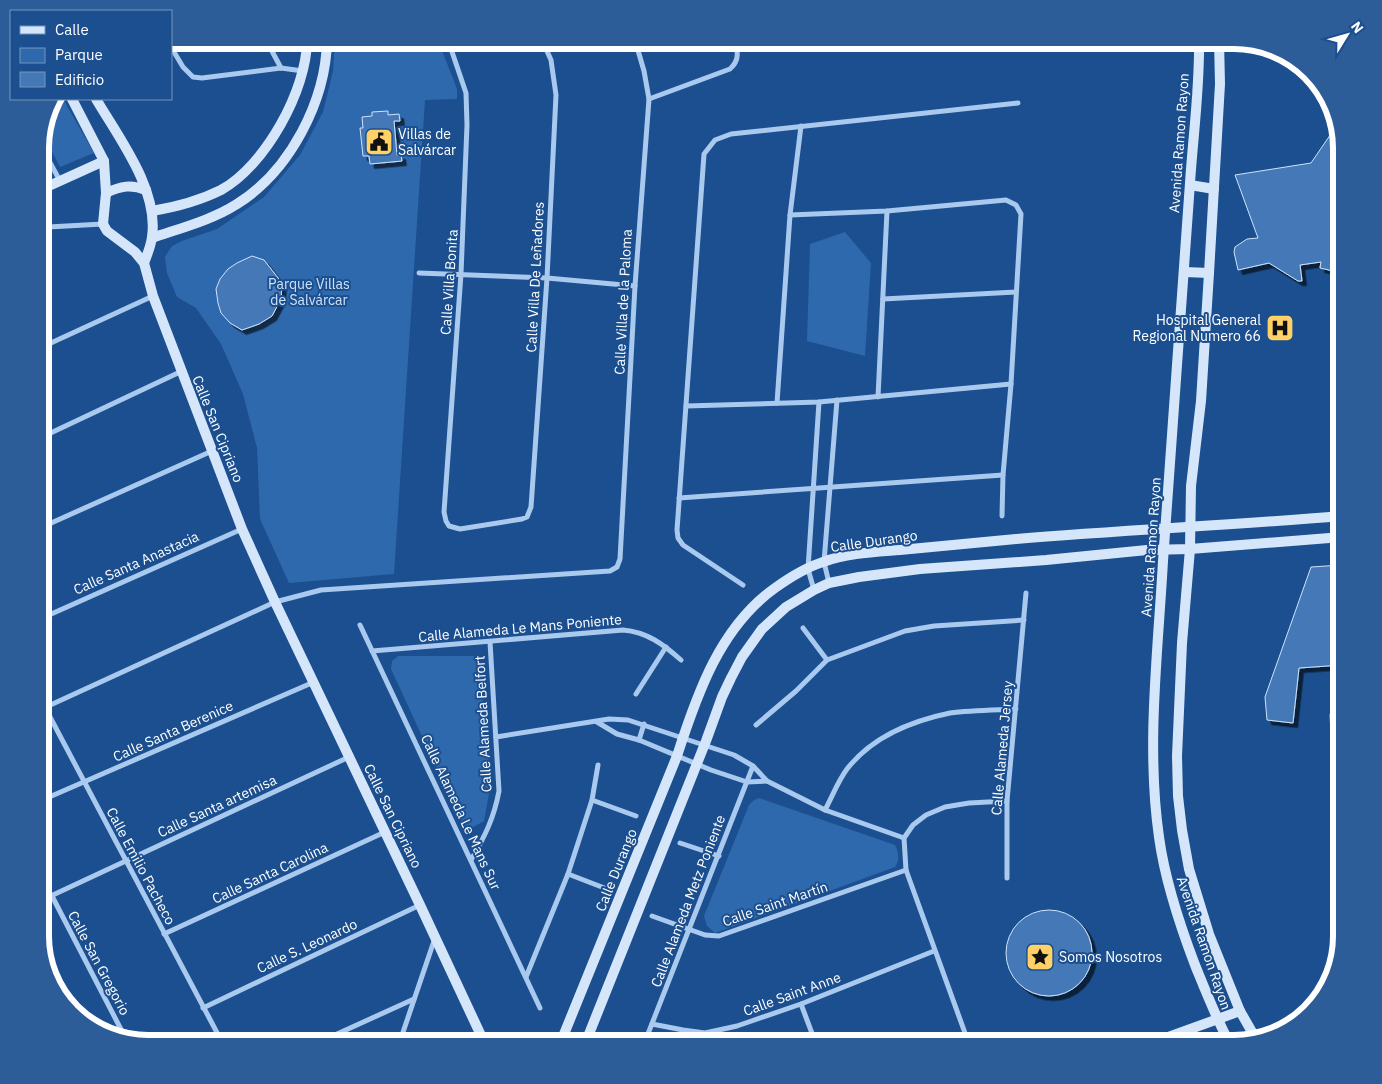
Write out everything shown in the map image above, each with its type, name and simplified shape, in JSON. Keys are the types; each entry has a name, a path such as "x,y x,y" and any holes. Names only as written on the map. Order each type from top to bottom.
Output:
{"main road":[{"path":"152,212 180,206 206,196 222,189 241,176 260,156 294,99 307,49"},
{"path":"152,238 222,212 252,194 273,174 292,148 315,104 324,77 326,49"},
{"name":"Avenida Ramon Rayon","path":"1198,49 1185,272 1165,528 1154,724 1154,788 1159,837 1169,890 1181,927 1217,1020 1225,1035"},
{"name":"Avenida Ramon Rayon","path":"1219,49 1220,84 1201,401 1191,486 1190,549 1182,644 1178,729 1178,796 1189,869 1209,934 1240,1011 1253,1033"},
{"path":"73,100 104,161 106,192 103,224 107,231 135,252 144,263"},
{"path":"97,100 134,164 146,190 152,212 152,238 144,263"},
{"path":"49,186 104,161"},
{"path":"1190,185 1214,189"},
{"path":"106,192 127,186 146,190"},
{"name":"Calle San Cipriano","path":"144,263 153,296 180,372 242,528 275,602 481,1035"},
{"path":"1185,272 1209,273"},
{"name":"Calle Durango","path":"564,1035 677,756 712,664 729,635 749,610 775,588 824,562 857,554 1165,528 1333,517"},
{"path":"589,1035 722,697 742,657 762,628 786,607 829,583 920,569 1333,537"},
{"path":"1174,1035 1240,1011"}],"street":[{"path":"172,49 183,67 194,77 202,78 281,68 303,70"},
{"path":"271,49 281,68"},
{"name":"Calle Villa Bonita","path":"451,49 466,93 466,179 444,512 449,526 460,529 517,521 527,517"},
{"name":"Calle Villa De Leñadores","path":"527,517 531,507 548,278 556,95 551,60 546,49"},
{"name":"Calle Villa de la Paloma","path":"275,602 321,590 610,571 617,567 620,559 635,286 649,99 638,49"},
{"path":"649,99 730,69 736,64 738,55 736,49"},
{"path":"743,585 683,545 678,538 677,530 704,154 715,140 731,134 1018,103"},
{"path":"777,403 790,215 801,126"},
{"path":"49,161 60,181"},
{"path":"790,215 887,211 1006,200 1016,205 1021,214 1011,384 1003,475 1002,516"},
{"path":"878,397 887,211"},
{"path":"49,227 103,224"},
{"path":"419,273 548,278 635,286"},
{"path":"883,299 1016,292"},
{"path":"49,344 153,296"},
{"path":"49,434 180,372"},
{"path":"686,406 819,402 1011,384"},
{"path":"829,583 824,562 837,400"},
{"path":"814,590 808,569 819,402"},
{"path":"49,524 212,451"},
{"path":"679,498 1003,475"},
{"name":"Calle Santa Anastacia","path":"49,615 242,528"},
{"name":"Calle Alameda Jersey","path":"1007,878 1007,801 1026,593"},
{"path":"49,706 275,602"},
{"path":"756,725 796,691 827,660 905,631 934,626 1024,620"},
{"name":"Calle Alameda Le Mans Sur","path":"360,625 540,1008"},
{"path":"803,628 827,660"},
{"name":"Calle Alameda Le Mans Poniente","path":"372,651 623,630 636,631 646,635 666,647 681,660"},
{"name":"Calle Alameda Belfort","path":"471,860 487,832 496,811 499,792 490,642"},
{"path":"636,694 666,647"},
{"name":"Calle Santa Berenice","path":"49,798 314,682"},
{"path":"825,810 847,770 870,746 896,730 920,721 951,713 1016,709"},
{"name":"Calle Emilio Pacheco","path":"49,713 84,783 218,1035"},
{"path":"1333,713 1333,726"},
{"path":"496,737 617,718 644,724 734,755 753,766 767,781 825,810 904,838"},
{"path":"597,722 617,734 639,740 696,764 747,782 767,781"},
{"path":"639,740 644,724"},
{"name":"Calle Santa artemisa","path":"49,897 350,757"},
{"path":"526,977 568,874 592,800 598,765"},
{"name":"Calle Alameda Metz Poniente","path":"648,1035 753,766"},
{"path":"592,800 636,816"},
{"path":"965,1035 963,1025 934,951 906,870 904,838 913,825 926,815 945,807 969,803 1007,801"},
{"name":"Calle Santa Carolina","path":"164,934 385,832"},
{"path":"680,842 719,856"},
{"name":"Calle Saint Martín","path":"652,916 705,935 719,936 906,870"},
{"path":"568,874 607,889"},
{"name":"Calle San Gregorio","path":"52,896 122,1032"},
{"name":"Calle S. Leonardo","path":"203,1008 420,905"},
{"path":"402,1035 435,937"},
{"name":"Calle Saint Anne","path":"652,1024 705,1033 737,1026 801,1004 934,951"},
{"path":"335,1035 414,999"},
{"path":"801,1004 813,1035"}],"green space":[{"name":"Parque Villas de Salvárcar","path":"334,49 441,49 457,89 457,99 425,100 394,574 289,583 260,519 257,448 243,394 221,344 196,308 177,297 167,273 165,257 172,246 217,229 264,197 300,155 323,112 333,71"},
{"path":"61,100 64,100 94,153 60,167 49,146 49,141 56,110"},
{"path":"845,232 871,263 865,356 807,341 810,244"},
{"path":"398,656 479,656 491,783 484,821 468,830 462,823 391,669 392,661"},
{"path":"759,798 895,845 898,862 895,867 715,933 707,926 704,916 749,805"}],"building":[{"name":"Villas de Salvárcar","path":"388,111 388,115 399,114 400,121 394,121 397,155 401,155 402,161 370,164 369,156 363,156 360,128 363,128 362,117 372,116 372,112"},
{"path":"1332,133 1333,273 1320,268 1321,262 1300,265 1302,281 1298,281 1269,263 1238,270 1234,252 1235,247 1247,239 1258,238 1235,175 1311,163"},
{"path":"252,256 264,260 282,283 281,299 272,316 259,324 242,330 230,323 221,313 216,289 220,279 228,269"},
{"path":"1333,566 1333,666 1299,668 1293,723 1267,720 1265,697 1311,567"},
{"path":"1049,910 1066,913 1080,922 1089,936 1092,953 1089,970 1080,984 1066,993 1049,996 1032,993 1018,984 1009,970 1006,953 1009,936 1018,922 1032,913"}],"place":[{"name":"Villas de Salvárcar","path":"379,142"},
{"name":"Hospital General Regional Numero 66","path":"1280,328"},
{"name":"Somos Nosotros","path":"1040,957"}]}
